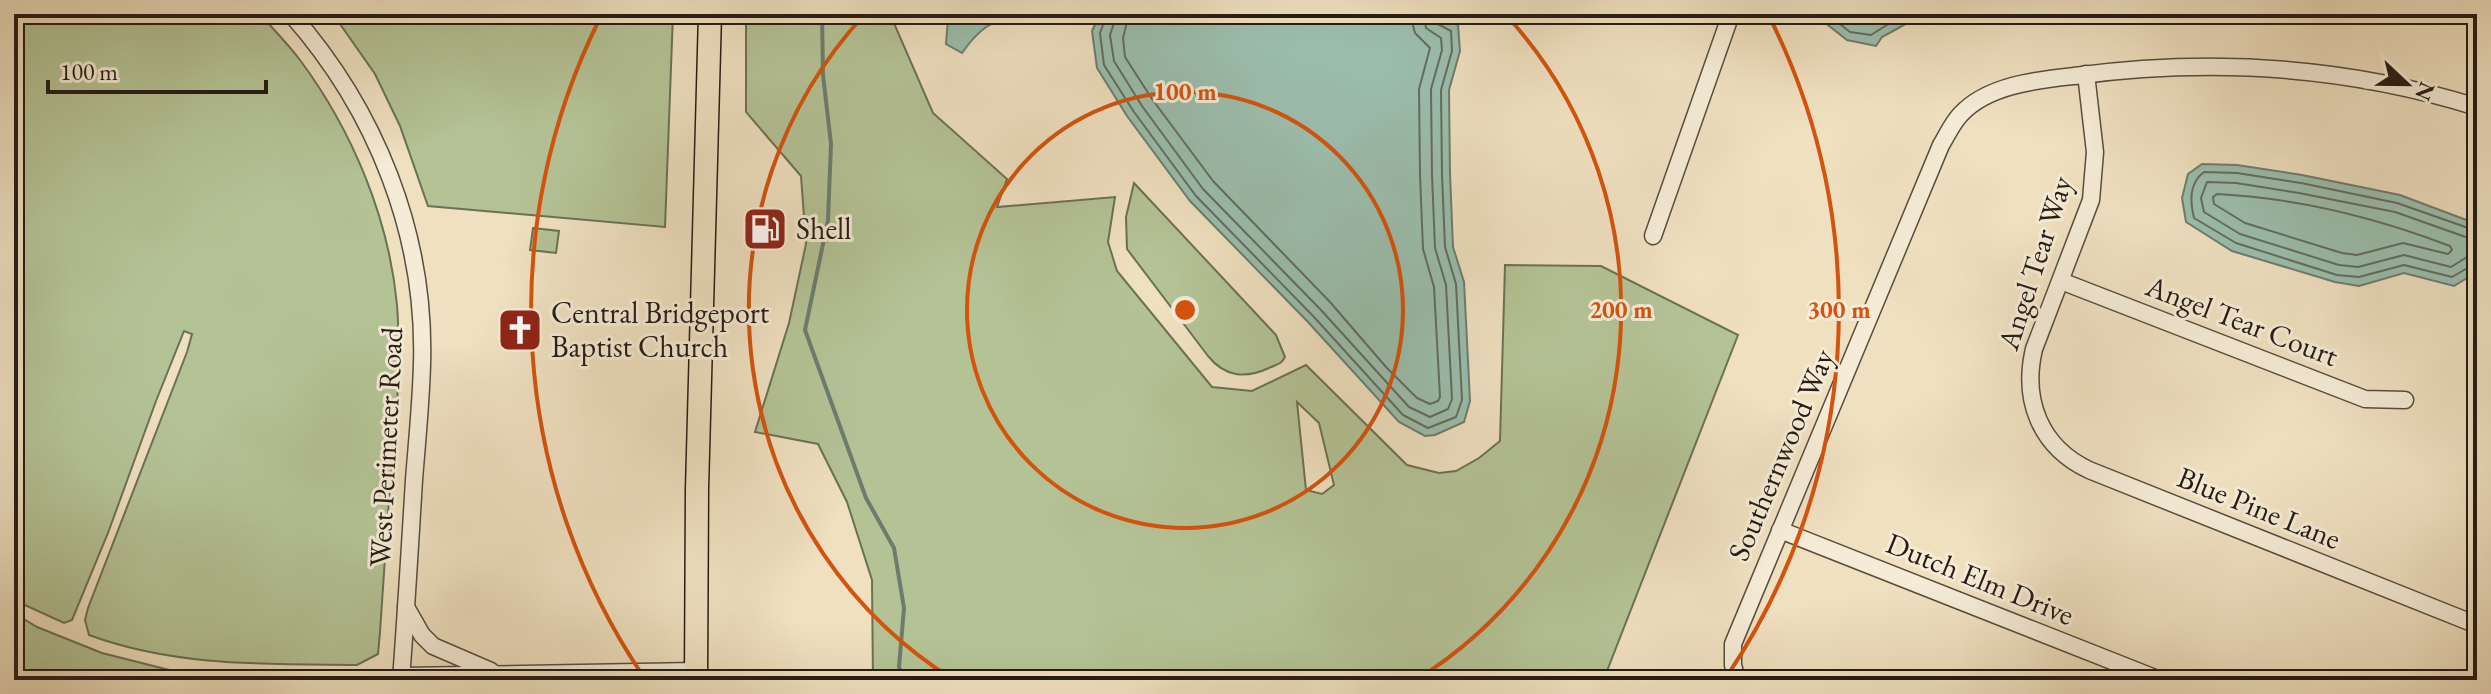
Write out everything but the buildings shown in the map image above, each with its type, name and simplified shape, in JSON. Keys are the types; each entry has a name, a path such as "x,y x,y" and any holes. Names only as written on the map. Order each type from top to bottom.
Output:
{"main road":[{"path":"696,678 697,489 710,14"}],"street":[{"name":"West Perimeter Road","path":"291,14 334,67 376,139 393,183 416,275 422,362 401,678"},
{"path":"1653,236 1731,14"},
{"name":"Southernwood Way","path":"1735,672 1733,644 1941,145 1961,114 1983,99 2023,83 2175,67 2276,69 2374,81 2477,107"},
{"name":"Angel Tear Way","path":"2038,420 2031,399 2031,358 2085,218 2094,181 2095,142 2086,74"},
{"name":"Angel Tear Court","path":"2061,281 2365,399 2405,400"},
{"name":"Blue Pine Lane","path":"2038,420 2058,450 2089,470 2477,625"},
{"name":"Dutch Elm Drive","path":"1780,530 2160,680"},
{"path":"406,607 422,635 433,646 500,674"},
{"path":"401,678 500,674 696,678"}],"shaded area":[{"path":"14,14 260,14 300,60 336,116 377,208 393,272 397,305 397,402 378,654 357,665 222,662 155,653 89,635 85,620 88,608 187,352 192,334 184,331 72,620 64,623 14,600"},
{"path":"333,14 673,14 665,227 428,206 400,126 375,74"},
{"path":"746,14 890,14 933,113 1007,179 997,207 1115,197 1108,242 1117,271 1212,387 1252,391 1306,365 1407,465 1439,473 1456,471 1500,441 1505,265 1601,266 1738,335 1607,671 1611,680 873,680 872,580 847,502 818,444 755,432 789,323 806,244 801,176 746,112","holes":["1297,402 1319,423 1334,485 1322,494 1306,490"]},
{"path":"1134,183 1276,335 1285,357 1280,363 1244,375 1228,372 1208,356 1127,249 1126,217"},
{"path":"533,228 559,231 556,253 530,250"},
{"path":"14,613 37,627 102,653 189,675 197,672 285,680 14,680"}],"water":[{"path":"925,14 1018,14 986,28 962,53 946,44 948,19 922,20"},
{"path":"1100,14 1432,14 1458,25 1460,51 1449,90 1450,174 1453,247 1464,282 1470,401 1464,422 1435,435 1425,436 1399,422 1308,322 1190,201 1127,116 1097,68 1092,31"},
{"path":"1814,14 1924,14 1882,37 1876,46 1847,40"},
{"path":"2202,164 2237,165 2302,175 2400,195 2477,224 2477,272 2454,286 2404,273 2359,286 2335,282 2232,251 2186,222 2182,198 2188,174"}],"waterway":[{"path":"822,14 823,75 831,144 828,220 805,330 866,498 894,548 904,608 899,667 904,680"}],"place":[{"name":"Shell","path":"765,229"},
{"name":"Central Bridgeport Baptist Church","path":"520,330"}]}
